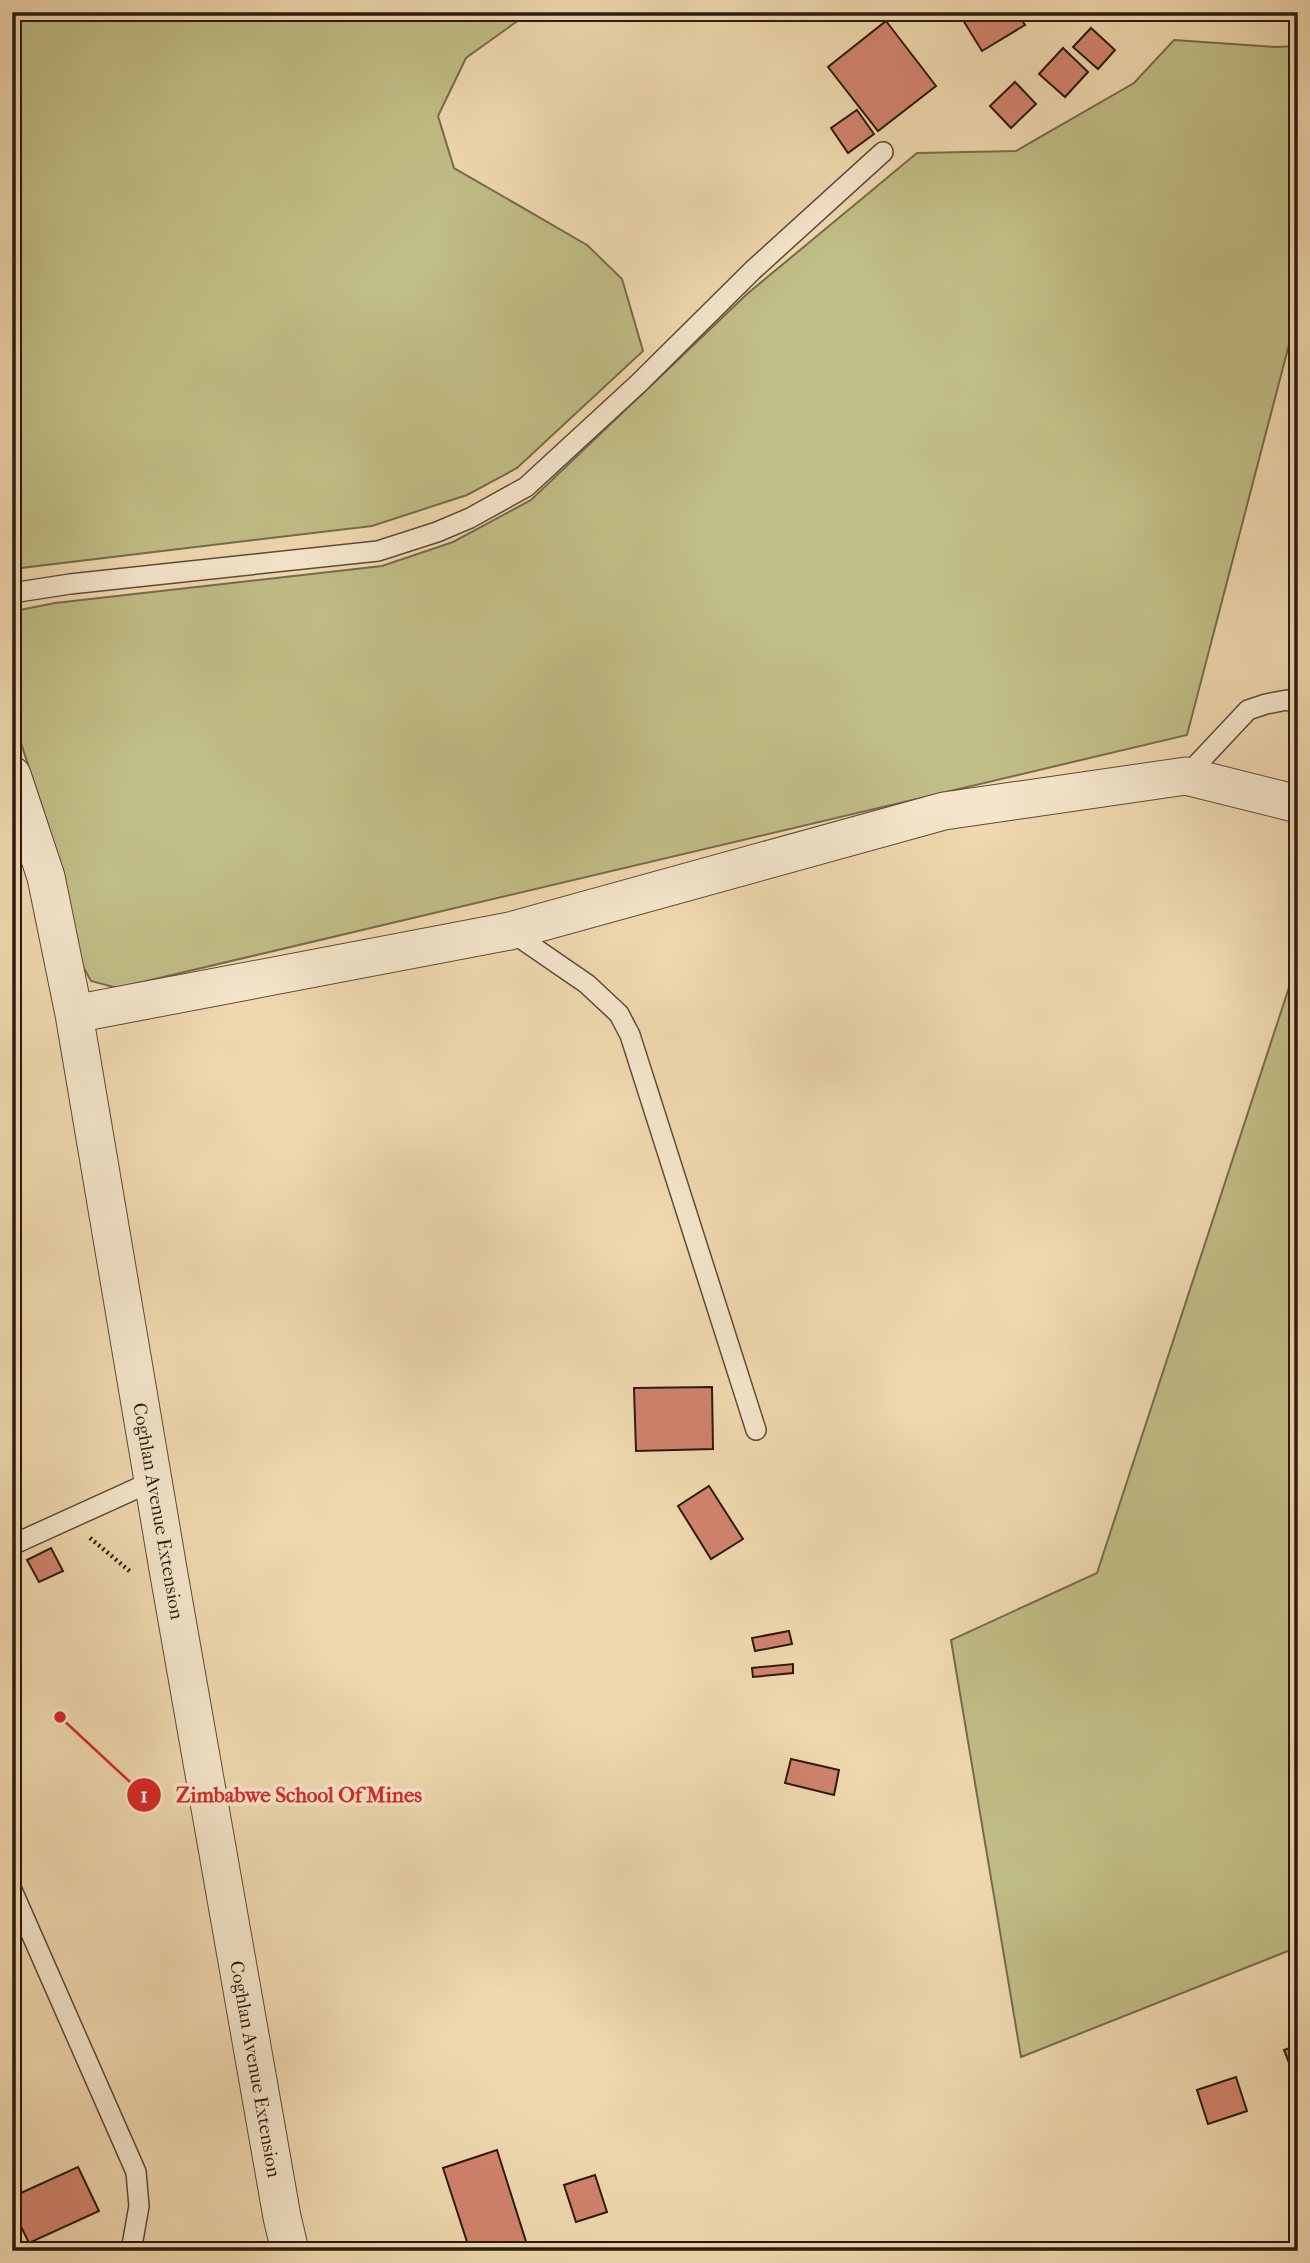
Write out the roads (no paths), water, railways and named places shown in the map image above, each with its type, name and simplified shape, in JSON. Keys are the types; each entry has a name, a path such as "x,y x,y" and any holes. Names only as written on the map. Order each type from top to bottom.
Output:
{"street":[{"name":"Coghlan Avenue Extension","path":"12,775 46,877 75,1014 153,1480 290,2251"},
{"path":"75,1014 510,931 944,811 1186,776 1298,804"}],"lane":[{"path":"12,593 378,551 470,518 526,487 639,383 753,270 883,152"},
{"path":"1186,776 1248,710 1287,700 1298,704"},
{"path":"510,931 587,984 619,1014 631,1035 756,1430"},
{"path":"12,1545 153,1480"},
{"path":"12,1890 136,2172 139,2206 131,2251"}],"place":[{"name":"Zimbabwe School Of Mines","path":"60,1717"}]}
